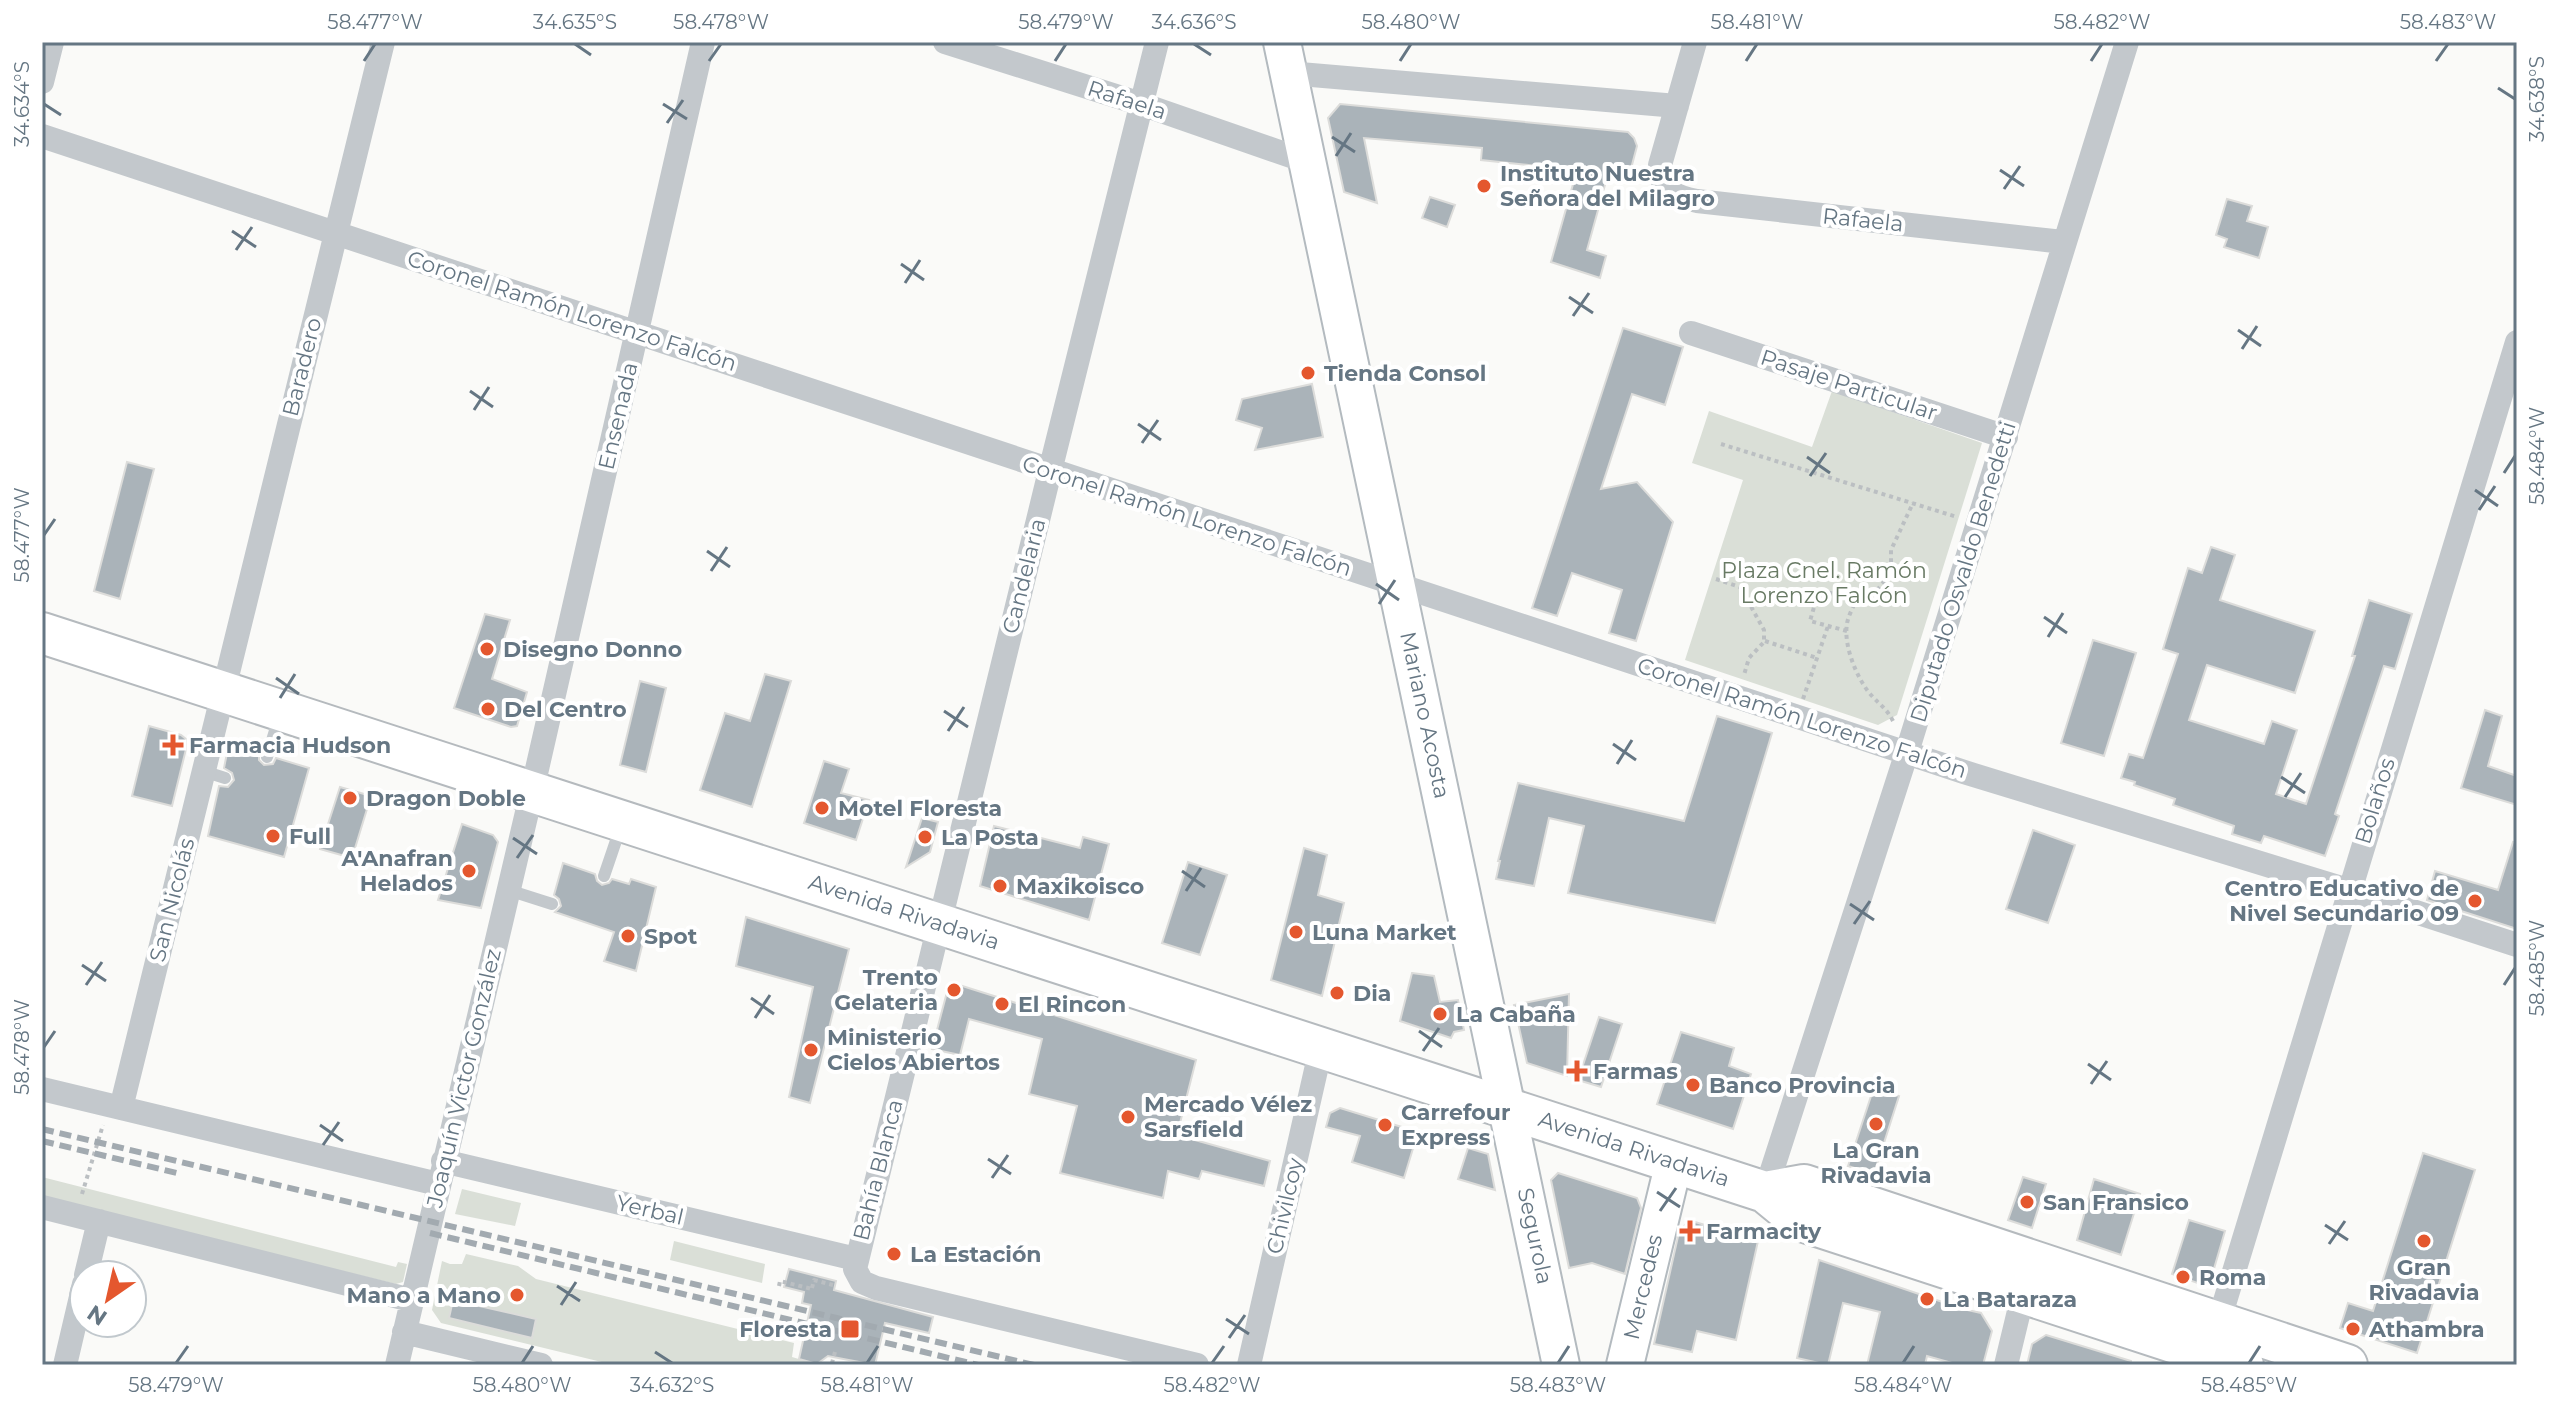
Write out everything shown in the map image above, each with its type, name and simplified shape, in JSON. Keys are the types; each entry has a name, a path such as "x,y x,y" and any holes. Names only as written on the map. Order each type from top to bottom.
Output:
{"main road":[{"name":"Avenida Rivadavia","path":"42,633 1765,1192 1804,1185 2027,1276 2223,1347 2347,1365"}],"street":[{"path":"42,82 52,42"},
{"name":"Baradero","path":"223,692 383,42"},
{"name":"Ensenada","path":"532,791 703,42"},
{"name":"Rafaela","path":"945,42 1141,104 1308,162"},
{"name":"Candelaria","path":"939,924 1157,42"},
{"path":"1285,58 1677,106 1695,42"},
{"name":"Diputado Osvaldo Benedetti","path":"1765,1192 1907,752 2127,42"},
{"name":"Mariano Acosta","path":"1285,58 1508,1107"},
{"name":"Rafaela","path":"1677,106 1660,165 1660,176 1666,188 1675,195 1697,201 2063,242"},
{"name":"Coronel Ramón Lorenzo Falcón","path":"42,136 1397,586 1907,752 2517,945"},
{"name":"Pasaje Particular","path":"1691,333 2006,437"},
{"name":"Bolaños","path":"2223,1347 2348,890 2517,342"},
{"name":"San Nicolás","path":"110,1105 214,775 223,692"},
{"name":"Joaquín Victor González","path":"397,1365 532,791"},
{"name":"Bahía Blanca","path":"857,1268 939,924"},
{"name":"Chivilcoy","path":"1249,1365 1321,1048"},
{"name":"Yerbal","path":"42,1089 440,1172 857,1268 864,1284 876,1288 1197,1365"},
{"name":"Segurola","path":"1508,1107 1561,1365"},
{"name":"Mercedes","path":"1625,1365 1674,1162"},
{"path":"42,1207 411,1300"},
{"path":"86,1259 87,1218"},
{"path":"2006,1365 2027,1276"},
{"path":"404,1332 541,1365"},
{"path":"65,1365 71,1339"}],"lane":[{"path":"267,757 281,710"},
{"path":"604,876 623,820"},
{"path":"508,890 552,904"}],"path":[{"path":"1721,444 1978,524"},
{"path":"1907,752 1888,709 1871,696 1859,676 1851,655 1847,622 1856,600 1878,589 1887,578 1891,569 1891,550 1913,503"},
{"path":"1716,579 1740,587 1764,630 1765,641 1749,658 1738,697"},
{"path":"1847,631 1810,621 1819,590 1856,600"},
{"path":"1798,716 1828,626"},
{"path":"1765,641 1817,658"},
{"path":"87,1218 104,1121 94,1119 110,1105"},
{"path":"779,1286 780,1281 812,1289 814,1280 833,1285"},
{"path":"835,1352 832,1364 840,1365"}],"green space":[{"name":"Plaza Cnel. Ramón Lorenzo Falcón","path":"1832,391 1982,443 1897,715 1878,725 1685,660 1743,480 1692,463 1709,411 1812,447"},
{"path":"42,1177 396,1267 398,1262 407,1264 403,1282 396,1284 42,1199"},
{"path":"462,1189 521,1203 515,1226 455,1214"},
{"path":"674,1241 765,1264 762,1283 670,1260"},
{"name":"Mano a Mano","path":"466,1254 518,1266 536,1279 794,1343 792,1357 809,1362 809,1365 614,1365 441,1323 432,1310 442,1261 462,1264"}],"building":[{"path":"1340,104 1628,132 1637,146 1628,180 1608,174 1587,250 1606,256 1600,278 1551,262 1577,170 1481,160 1482,148 1364,138 1377,203 1344,192 1328,118"},
{"path":"1430,197 1455,205 1447,227 1422,218"},
{"path":"2227,199 2252,206 2247,221 2268,227 2259,258 2224,247 2227,239 2216,235"},
{"path":"1623,328 1683,347 1665,405 1632,394 1601,489 1637,482 1673,522 1636,641 1609,633 1622,590 1572,573 1557,616 1532,608"},
{"path":"1312,384 1323,437 1255,450 1262,428 1236,420 1242,399"},
{"path":"127,462 154,469 120,599 94,591"},
{"path":"2211,547 2235,555 2220,600 2315,631 2295,693 2207,665 2189,720 2264,744 2272,721 2297,730 2276,794 2306,804 2355,656 2352,656 2369,600 2412,614 2395,669 2384,666 2335,814 2339,816 2325,856 2264,836 2261,843 2232,834 2234,826 2173,805 2175,799 2121,778 2129,754 2143,758 2178,654 2163,649 2188,568 2202,573"},
{"name":"Disegno Donno","path":"485,614 510,620 492,679 527,692 517,726 511,727 454,708"},
{"path":"2093,640 2136,653 2104,756 2061,743"},
{"path":"765,674 791,681 752,807 700,790 725,713 750,721"},
{"path":"640,681 666,688 646,772 620,765"},
{"path":"2485,710 2502,716 2488,766 2517,776 2517,805 2461,788"},
{"path":"1717,716 1772,733 1715,923 1568,893 1584,826 1549,818 1534,886 1496,879 1518,783 1684,821"},
{"path":"149,726 186,739 172,806 132,796"},
{"path":"229,743 259,753 259,760 264,765 273,764 276,758 309,768 284,857 208,836 219,786 228,787 234,780 232,773 224,768"},
{"path":"824,761 849,769 841,793 869,800 856,840 804,823"},
{"path":"340,787 371,796 352,858 320,849"},
{"name":"La Posta","path":"922,818 938,822 930,852 906,867"},
{"name":"A'Anafran Helados","path":"462,824 493,835 498,842 481,908 438,900"},
{"path":"994,826 1080,848 1083,837 1109,844 1089,920 980,886"},
{"path":"2033,830 2075,845 2048,923 2006,909"},
{"path":"2513,842 2517,843 2517,929 2427,900 2435,871 2498,890"},
{"path":"1304,848 1327,855 1318,895 1344,903 1322,996 1271,980"},
{"path":"1188,862 1227,875 1200,955 1162,943"},
{"path":"563,863 595,874 602,885 612,879 629,884 631,879 656,887 636,971 604,961 614,932 555,912 561,906 554,895"},
{"path":"746,917 849,949 810,1103 789,1097 813,987 736,966"},
{"path":"1412,973 1434,976 1440,1002 1458,1000 1464,1030 1454,1032 1451,1038 1400,1021"},
{"name":"Mercado Vélez Sarsfield","path":"956,984 1196,1060 1177,1135 1270,1161 1264,1186 1202,1171 1199,1179 1168,1171 1163,1198 1060,1173 1077,1106 1029,1094 1042,1039 969,1019 960,1055 932,1049 947,992"},
{"path":"1569,994 1567,1076 1527,1063 1514,1005"},
{"path":"1599,1017 1622,1024 1601,1087 1578,1080"},
{"name":"Banco Provincia","path":"1681,1032 1734,1048 1729,1066 1751,1074 1733,1129 1657,1104"},
{"name":"La Gran Rivadavia","path":"1874,1087 1899,1096 1874,1174 1848,1166"},
{"path":"1340,1108 1418,1132 1404,1178 1352,1162 1360,1136 1326,1127 1330,1113"},
{"path":"1468,1148 1488,1154 1495,1190 1458,1179"},
{"name":"Gran Rivadavia","path":"2423,1153 2475,1170 2417,1353 2340,1328 2348,1303 2373,1311"},
{"path":"1558,1173 1637,1198 1641,1208 1625,1274 1592,1263 1569,1268 1551,1180"},
{"name":"San Fransico","path":"2023,1177 2046,1184 2032,1228 2008,1220"},
{"path":"2094,1179 2140,1194 2121,1255 2077,1240"},
{"path":"2189,1220 2225,1231 2211,1279 2203,1285 2172,1274"},
{"path":"1695,1222 1758,1241 1736,1340 1697,1331 1692,1352 1654,1344 1679,1232 1686,1224"},
{"path":"1819,1260 1981,1313 1992,1331 1983,1365 1959,1365 1927,1356 1925,1365 1867,1365 1880,1312 1843,1303 1828,1365 1797,1358"},
{"path":"789,1269 836,1281 834,1290 933,1317 929,1333 885,1323 875,1365 828,1356 817,1364 799,1359 811,1305 802,1303 804,1292 784,1287"},
{"path":"453,1300 536,1319 532,1338 449,1318"},
{"path":"2046,1335 2131,1361 2131,1365 2027,1365 2032,1344"}],"railway":[{"path":"42,1129 1034,1365"},
{"path":"42,1141 177,1173"},
{"path":"430,1233 978,1365"}],"place":[{"name":"Instituto Nuestra Señora del Milagro","path":"1484,186"},
{"name":"Tienda Consol","path":"1308,373"},
{"name":"Disegno Donno","path":"487,649"},
{"name":"Del Centro","path":"488,709"},
{"name":"Farmacia Hudson","path":"173,745"},
{"name":"Dragon Doble","path":"350,798"},
{"name":"Motel Floresta","path":"822,808"},
{"name":"Full","path":"273,836"},
{"name":"La Posta","path":"925,837"},
{"name":"A'Anafran Helados","path":"469,871"},
{"name":"Maxikoisco","path":"1000,886"},
{"name":"Centro Educativo de Nivel Secundario 09","path":"2475,901"},
{"name":"Luna Market","path":"1296,932"},
{"name":"Spot","path":"628,936"},
{"name":"Trento Gelateria","path":"954,990"},
{"name":"Dia","path":"1337,993"},
{"name":"El Rincon","path":"1002,1004"},
{"name":"La Cabaña","path":"1440,1014"},
{"name":"Ministerio Cielos Abiertos","path":"811,1050"},
{"name":"Farmas","path":"1577,1071"},
{"name":"Banco Provincia","path":"1693,1085"},
{"name":"Mercado Vélez Sarsfield","path":"1128,1117"},
{"name":"La Gran Rivadavia","path":"1876,1124"},
{"name":"Carrefour Express","path":"1385,1125"},
{"name":"San Fransico","path":"2027,1202"},
{"name":"Farmacity","path":"1690,1231"},
{"name":"Gran Rivadavia","path":"2424,1241"},
{"name":"La Estación","path":"894,1254"},
{"name":"Roma","path":"2183,1277"},
{"name":"Mano a Mano","path":"517,1295"},
{"name":"La Bataraza","path":"1927,1299"},
{"name":"Floresta","path":"850,1329"},
{"name":"Athambra","path":"2353,1329"}]}
